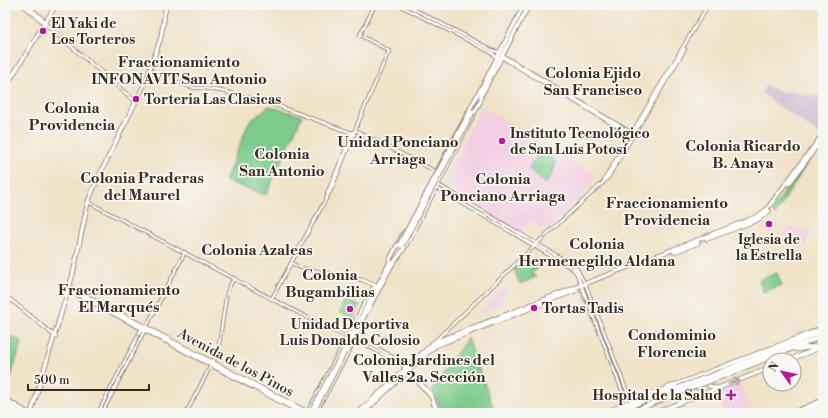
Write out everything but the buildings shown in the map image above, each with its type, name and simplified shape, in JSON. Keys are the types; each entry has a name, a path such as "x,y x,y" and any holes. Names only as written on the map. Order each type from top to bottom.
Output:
{"highway":[{"path":"722,374 823,331"},
{"path":"794,343 808,334"},
{"path":"606,413 679,390 790,350 823,336"},
{"path":"790,350 823,346"},
{"path":"629,413 679,390"},
{"path":"7,405 19,410"},
{"path":"612,413 621,409"}],"main road":[{"path":"5,88 55,5"},
{"path":"32,413 69,289 89,203 128,123 149,72 162,34 166,5"},
{"path":"316,412 376,286 401,246 500,55 524,5"},
{"path":"500,55 529,5"},
{"path":"5,85 45,23"},
{"path":"308,413 362,320 390,264 391,257 436,171 481,92"},
{"path":"390,264 396,260 403,249 434,193 480,102 481,92"},
{"path":"363,413 433,344 699,241 756,217 766,210 823,134"},
{"path":"721,232 757,220 765,215 823,138"},
{"path":"442,161 444,165 448,164"},
{"path":"427,189 434,193"},
{"path":"358,413 427,352 442,343 583,286"},
{"name":"Avenida de los Pinos","path":"69,289 145,327 302,413"},
{"path":"602,413 823,327"},
{"path":"802,355 823,346"},
{"name":"Avenida de los Pinos","path":"212,364 308,413"},
{"path":"709,371 706,376 706,383 709,386 718,388"},
{"path":"654,413 762,371"},
{"path":"686,380 692,382 695,388 693,395 688,400"},
{"path":"5,399 23,413"},
{"path":"791,413 823,400"},
{"path":"799,413 823,404"},
{"path":"19,410 28,413"}],"street":[{"path":"23,5 136,101"},
{"path":"27,5 45,23"},
{"path":"272,298 327,195 389,51 360,35 376,5"},
{"path":"400,5 492,53 500,55"},
{"path":"406,5 500,55 632,134"},
{"path":"433,344 605,179 684,48 708,5"},
{"path":"149,72 194,88 204,88 231,93 276,105 353,134"},
{"path":"355,130 443,175"},
{"path":"431,182 569,265 573,269 583,286 629,402"},
{"path":"89,203 347,337"},
{"path":"98,413 185,252"},
{"path":"291,263 301,268 363,280 376,286 371,291 308,413"},
{"path":"186,413 218,352 229,288 234,278"},
{"path":"5,295 55,337"},
{"path":"310,407 316,412 356,337 362,320"},
{"path":"102,413 145,327"},
{"path":"356,337 392,356 407,369 431,398 438,413"}],"shaded area":[{"path":"766,85 780,92 796,91 800,94 822,96 823,131 820,135 761,93"},
{"name":"Instituto Tecnológico de San Luis Potosí","path":"482,106 596,175 589,188 548,231 529,220 521,232 443,185 442,183"},
{"path":"790,225 805,232 810,227 812,228 808,232 811,234 802,250 784,234"},
{"path":"504,287 507,296 500,299 503,304 477,314"},
{"name":"Hospital de la Salud","path":"740,381 752,413 724,413 715,391"}],"green space":[{"path":"269,106 302,116 266,195 225,181 249,122"},
{"path":"543,150 556,162 552,175 545,184 528,168"},
{"path":"810,156 811,157 775,215 771,211"},
{"path":"524,257 540,267 531,274 536,277 520,284 513,267"},
{"path":"777,273 782,285 763,292 759,280"},
{"path":"586,287 630,400 627,401 583,288"},
{"name":"Unidad Deportiva Luis Donaldo Colosio","path":"346,300 360,306 353,319 340,312"},
{"path":"5,335 22,341 8,386 5,385"},
{"path":"467,338 495,412 494,413 442,413 432,390"}],"place":[{"name":"El Yaki de Los Torteros","path":"43,31"},
{"name":"Torteria Las Clasicas","path":"136,99"},
{"name":"Instituto Tecnológico de San Luis Potosí","path":"502,141"},
{"name":"Iglesia de la Estrella","path":"769,224"},
{"name":"Tortas Tadis","path":"534,308"},
{"name":"Unidad Deportiva Luis Donaldo Colosio","path":"350,309"},
{"name":"Hospital de la Salud","path":"731,395"}],"district":[{"name":"Fraccionamiento INFONAVIT San Antonio","path":"179,70"},
{"name":"Colonia Ejido San Francisco","path":"593,82"},
{"name":"Colonia Providencia","path":"72,116"},
{"name":"Unidad Ponciano Arriaga","path":"398,150"},
{"name":"Colonia Ricardo B. Anaya","path":"743,154"},
{"name":"Colonia San Antonio","path":"282,162"},
{"name":"Colonia Praderas del Maurel","path":"142,186"},
{"name":"Colonia Ponciano Arriaga","path":"503,188"},
{"name":"Fraccionamiento Providencia","path":"667,212"},
{"name":"Colonia Azaleas","path":"257,250"},
{"name":"Colonia Hermenegildo Aldana","path":"597,252"},
{"name":"Colonia Bugambilias","path":"330,284"},
{"name":"Fraccionamiento El Marqués","path":"119,298"},
{"name":"Condominio Florencia","path":"672,344"},
{"name":"Colonia Jardines del Valles 2a. Sección","path":"424,368"}]}
